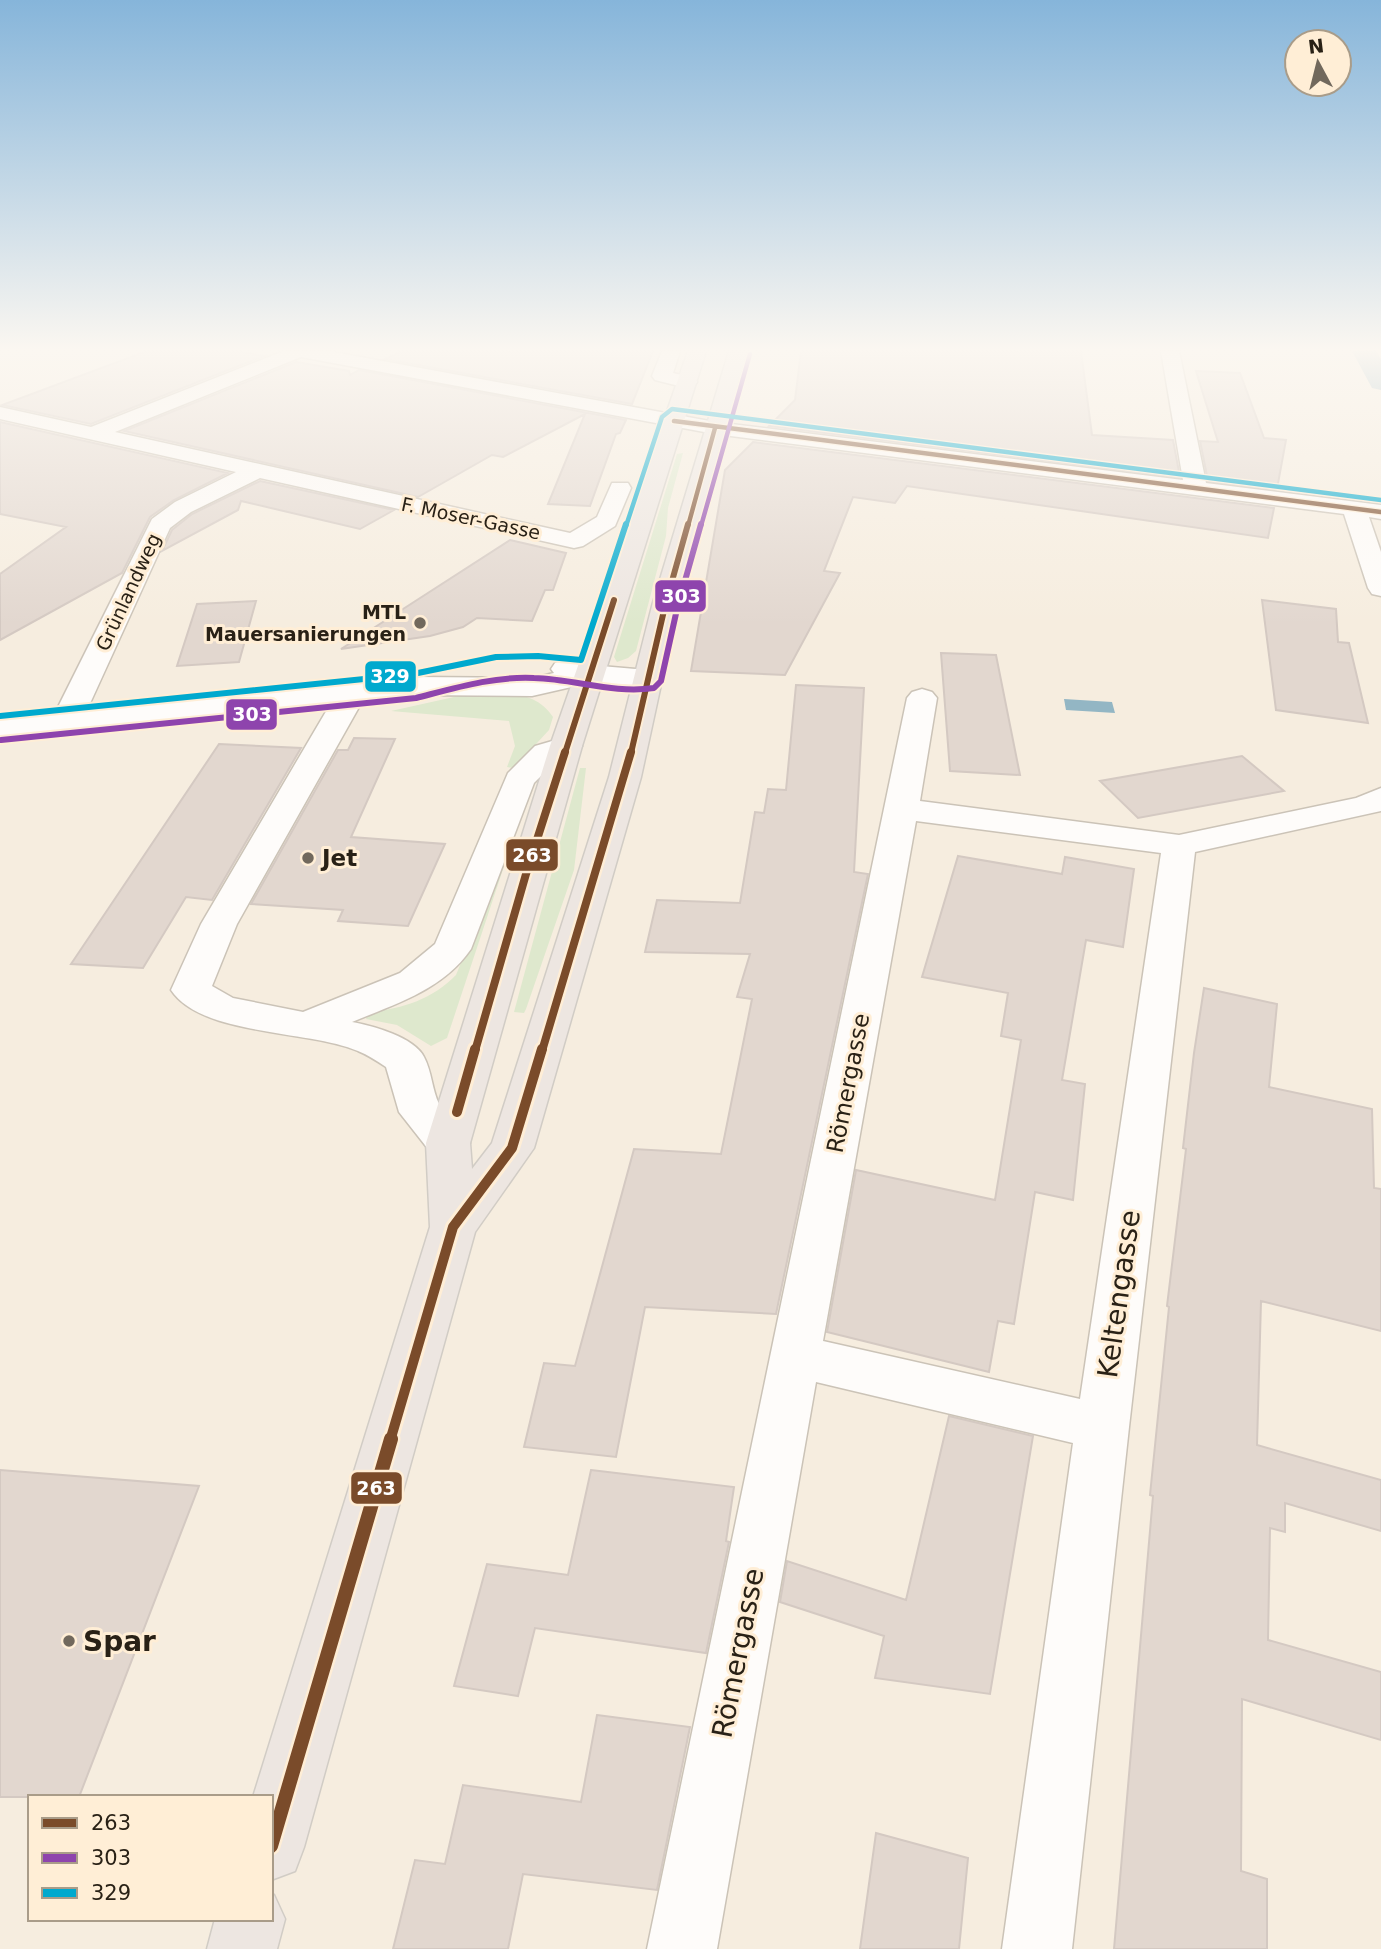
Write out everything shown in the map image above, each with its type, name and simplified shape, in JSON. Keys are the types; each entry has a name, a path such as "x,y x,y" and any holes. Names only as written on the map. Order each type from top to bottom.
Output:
{"main road":[{"path":"273,1840 453,1227 448,1143 566,746 667,442"},
{"path":"453,1227 512,1147 625,777 666,606 711,442"},
{"path":"242,1949 249,1921"}],"street":[{"name":"F. Moser-Gasse","path":"131,442 574,541 607,521 620,488"},
{"path":"825,442 1381,512"},
{"path":"1187,442 1196,489"},
{"name":"Grünlandweg","path":"66,722 160,524 183,507 256,471"},
{"path":"1354,509 1381,588"},
{"path":"0,728 415,687 532,687 589,674 649,677"},
{"path":"352,693 219,924 191,990 221,1009 369,1039 405,1059 420,1112 448,1143"},
{"name":"Römergasse","path":"682,1949 922,698"},
{"path":"308,1025 414,982 453,949 519,780 546,754 566,746"},
{"path":"902,809 1179,845 1366,806 1381,799"},
{"name":"Keltengasse","path":"1037,1949 1102,1427 1179,845"},
{"path":"794,1356 1102,1427"}],"green space":[{"path":"683,453 668,508 666,536 636,651 617,662 614,657 677,454"},
{"path":"472,693 527,697 546,708 553,717 549,730 514,768 507,767 515,746 509,721 391,711"},
{"path":"580,768 586,768 574,870 526,1009 524,1013 514,1012"},
{"path":"522,812 447,1038 431,1046 397,1025 366,1019 369,1012 405,1005 427,996 456,975"}],"water":[{"path":"1064,699 1112,702 1115,713 1066,710"}],"building":[{"path":"0,442 89,442 228,473 174,500 150,517 122,573 0,640 0,574 66,527 0,514"},
{"path":"173,442 532,442 503,457 492,455 418,497"},
{"path":"574,442 613,442 590,506 548,504"},
{"path":"753,442 1274,508 1268,538 907,486 895,503 853,497 824,571 840,573 785,675 691,671 725,470"},
{"path":"898,442 1173,442 1180,477"},
{"path":"1200,442 1286,442 1277,489 1208,481"},
{"path":"260,481 394,510 360,529 241,501 238,510 162,551 172,530 192,514"},
{"path":"510,540 566,553 553,590 545,590 532,621 477,618 463,627 430,636 341,649"},
{"path":"1262,600 1336,609 1338,642 1349,643 1368,723 1276,710"},
{"path":"256,601 239,662 177,666 197,604"},
{"path":"941,653 996,655 1020,775 950,771"},
{"path":"796,685 864,688 854,872 868,874 776,1314 645,1307 616,1457 524,1447 544,1363 575,1366 634,1149 721,1154 752,999 737,997 750,954 645,952 657,900 740,903 755,812 764,813 768,789 786,790"},
{"path":"354,738 395,739 351,837 445,844 408,926 338,921 343,910 251,904 338,750 348,750"},
{"path":"219,744 301,748 212,900 186,897 143,968 71,964"},
{"path":"1242,756 1284,791 1138,818 1100,781"},
{"path":"958,856 1062,874 1065,857 1134,869 1123,947 1086,940 1062,1080 1085,1084 1073,1200 1035,1192 1014,1324 998,1321 989,1372 827,1332 856,1170 995,1200 1021,1040 1001,1036 1008,993 922,977"},
{"path":"1204,988 1277,1004 1269,1087 1372,1109 1374,1188 1381,1189 1381,1331 1261,1301 1257,1445 1381,1480 1381,1531 1285,1503 1285,1532 1270,1528 1268,1640 1381,1672 1381,1740 1242,1699 1241,1871 1267,1879 1267,1949 1114,1949 1167,1306 1186,1149 1183,1148 1194,1053"},
{"path":"949,1416 1033,1436 990,1694 875,1678 884,1636 780,1602 787,1561 906,1600"},
{"name":"Spar","path":"0,1470 199,1486 80,1795 0,1797"},
{"path":"591,1470 734,1487 726,1541 729,1542 706,1653 535,1628 518,1696 454,1686 487,1564 568,1575"},
{"path":"597,1715 690,1727 657,1890 523,1874 508,1949 393,1949 415,1860 445,1864 463,1785 581,1802"},
{"path":"876,1833 968,1858 959,1949 860,1949"}],"transit line":[{"name":"329","path":"0,716 413,674 496,657 538,656 581,660 654,442"},
{"name":"263","path":"273,1839 453,1227 512,1148 625,777 665,606 711,442"},
{"name":"303","path":"1,740 416,698 500,679 551,679 629,690 654,688 661,681 677,609 725,442"},
{"name":"263","path":"837,442 1381,512"},
{"name":"329","path":"929,442 1381,500"},
{"name":"263","path":"457,1112 526,874 614,600"}],"place":[{"name":"MTL Mauersanierungen","path":"420,623"},
{"name":"Jet","path":"308,858"},
{"name":"Spar","path":"69,1641"}]}
